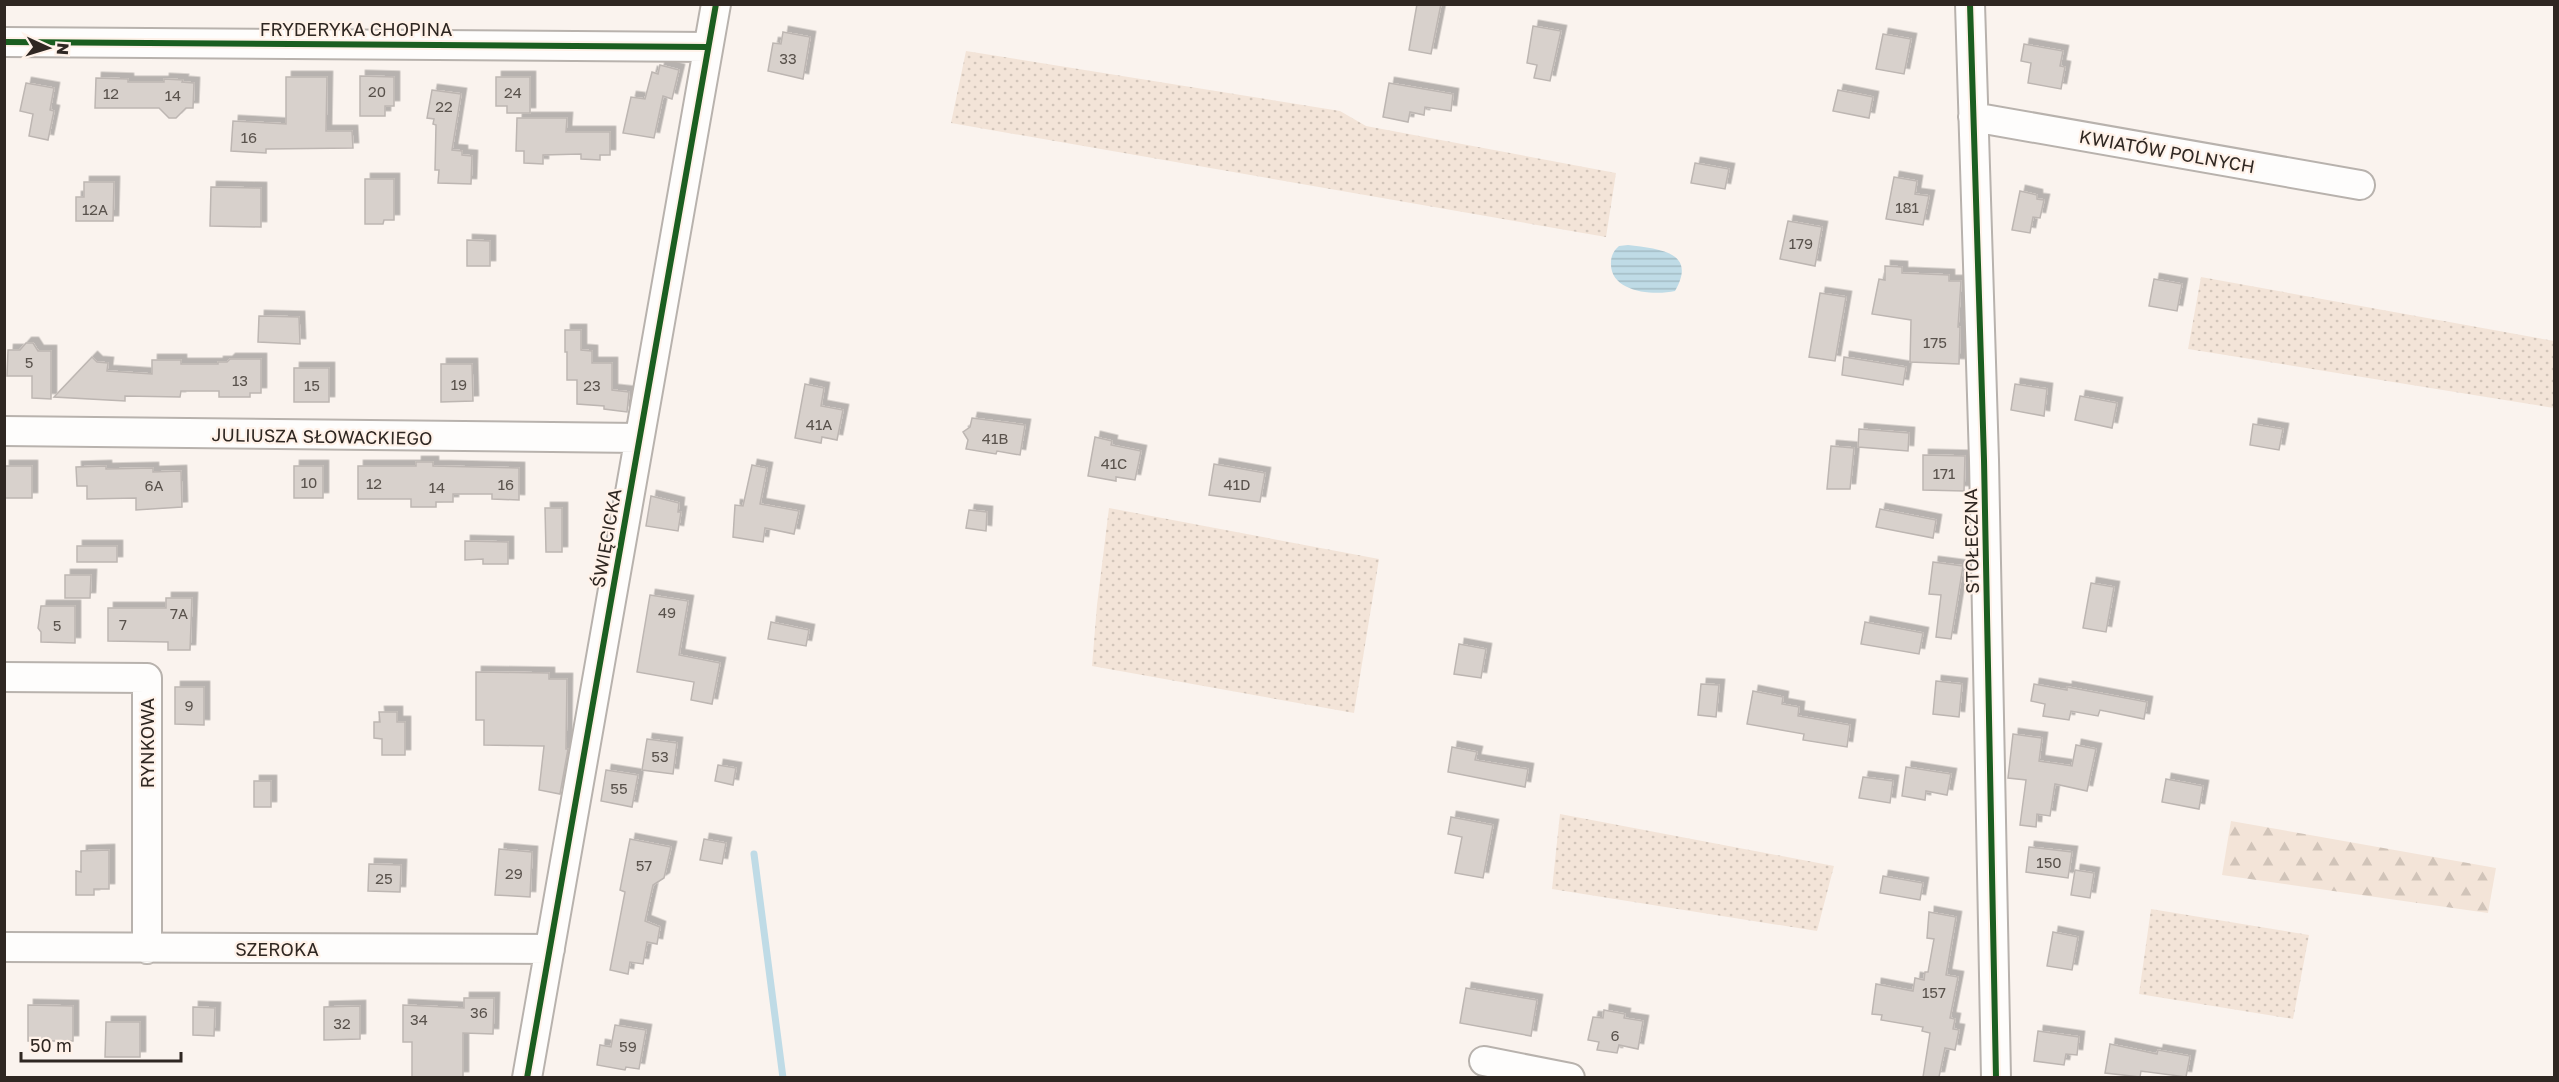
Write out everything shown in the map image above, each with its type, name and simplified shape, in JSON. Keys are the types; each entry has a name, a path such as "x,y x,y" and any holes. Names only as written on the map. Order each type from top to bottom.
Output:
{"street":[{"name":"ŚWIĘCICKA","path":"527,1077 716,4"},
{"name":"STOŁECZNA","path":"1970,4 1984,460 1996,1077"},
{"name":"FRYDERYKA CHOPINA","path":"4,42 708,47"},
{"name":"KWIATÓW POLNYCH","path":"1973,117 2360,185"},
{"name":"JULIUSZA SŁOWACKIEGO","path":"4,431 341,437 639,438"},
{"name":"RYNKOWA","path":"4,677 147,678 147,949"},
{"name":"SZEROKA","path":"4,947 550,949"},
{"path":"1484,1061 1570,1077"}],"green space":[{"path":"966,51 1340,111 1366,126 1616,173 1606,237 951,123"},
{"path":"2201,277 2554,341 2554,408 2188,349"},
{"path":"1109,508 1379,559 1354,713 1092,666"},
{"path":"1560,814 1834,866 1817,931 1552,889"},
{"path":"2231,821 2496,868 2488,913 2222,875"},
{"path":"2151,909 2309,935 2293,1019 2139,994"}],"water":[{"path":"1628,245 1662,251 1678,260 1682,268 1681,278 1675,291 1655,293 1634,290 1617,280 1612,272 1612,255 1619,246"}],"building":[{"path":"1417,4 1441,4 1431,54 1409,50"},
{"path":"1533,26 1561,31 1550,81 1534,78 1537,65 1527,63"},
{"path":"783,32 810,37 803,79 768,71 773,43 781,44"},
{"path":"1883,34 1911,39 1904,74 1876,69"},
{"path":"2024,44 2063,51 2060,66 2065,67 2061,89 2028,83 2031,63 2021,61"},
{"path":"660,65 679,70 672,99 663,96 654,138 623,133 631,97 645,99 652,72 658,74"},
{"path":"360,76 394,77 394,106 385,106 385,116 360,116"},
{"path":"286,77 327,77 326,131 352,131 353,148 266,149 266,153 231,151 233,121 286,124"},
{"path":"496,77 530,77 530,113 507,113 507,106 496,106"},
{"path":"96,78 128,79 128,82 164,82 164,79 194,83 193,108 186,108 176,118 169,118 159,108 95,108"},
{"path":"26,83 54,88 50,110 54,111 48,140 29,136 33,114 20,111"},
{"path":"1389,83 1453,94 1451,111 1425,107 1424,115 1410,112 1408,122 1383,117"},
{"path":"432,90 461,94 452,150 462,151 462,155 472,156 471,184 438,183 439,170 435,170 436,125 433,124 434,119 427,118"},
{"path":"1838,90 1873,97 1869,118 1833,111"},
{"path":"517,118 567,118 566,132 610,132 610,155 600,155 600,160 581,159 581,154 543,155 543,164 524,163 524,151 516,151"},
{"path":"1695,163 1729,169 1725,189 1691,183"},
{"path":"1894,177 1917,181 1915,194 1929,196 1923,225 1886,219"},
{"path":"365,179 394,179 394,220 384,220 383,224 365,224"},
{"path":"84,182 114,182 113,221 76,221 76,197 84,197"},
{"path":"211,187 261,188 261,227 210,226"},
{"path":"2020,191 2037,195 2037,199 2044,200 2040,218 2033,217 2030,233 2012,230"},
{"path":"1788,221 1822,227 1815,266 1780,259"},
{"path":"467,240 490,241 490,266 467,266"},
{"path":"1885,266 1902,267 1902,273 1949,275 1949,281 1961,281 1958,327 1960,327 1959,364 1910,362 1911,320 1872,314 1879,279 1885,280"},
{"path":"2154,279 2182,284 2177,311 2149,306"},
{"path":"1820,293 1846,297 1835,361 1809,357"},
{"path":"259,316 299,317 300,344 258,342"},
{"path":"565,330 581,330 581,350 592,351 592,363 612,363 612,390 629,392 627,412 604,409 604,406 577,404 577,380 567,380"},
{"path":"26,343 33,343 38,351 51,351 51,399 32,398 32,376 7,376 8,350 20,350"},
{"path":"92,357 97,362 108,363 107,371 152,374 152,360 181,360 181,364 218,364 218,362 227,362 230,359 261,359 261,393 250,393 250,397 219,397 219,391 181,391 180,397 125,396 125,401 54,397"},
{"path":"1844,357 1906,367 1903,385 1842,375"},
{"path":"441,364 472,364 473,401 441,402"},
{"path":"294,368 329,368 329,402 294,402"},
{"path":"805,384 824,388 821,406 843,410 837,440 822,437 821,443 795,438"},
{"path":"2015,384 2047,389 2044,416 2011,410"},
{"path":"2080,396 2117,403 2112,428 2075,420"},
{"path":"972,418 1025,425 1020,455 966,449 968,440 963,432 970,427"},
{"path":"2253,424 2283,429 2279,450 2250,445"},
{"path":"1859,429 1909,433 1908,451 1858,447"},
{"path":"1095,437 1112,441 1111,445 1141,451 1135,480 1116,477 1116,481 1088,476"},
{"path":"1831,446 1854,448 1850,489 1827,489"},
{"path":"1923,455 1965,456 1964,491 1923,490"},
{"path":"416,462 433,462 433,466 519,468 519,500 492,499 492,494 453,494 453,502 436,502 436,507 411,507 411,499 358,499 358,466 416,466"},
{"path":"1214,464 1265,473 1260,502 1209,495"},
{"path":"752,465 767,468 760,504 799,511 794,534 765,528 763,542 733,537 735,505 743,506"},
{"path":"4,466 32,466 32,498 4,498"},
{"path":"106,466 106,469 153,468 153,472 181,471 182,507 136,510 136,498 87,499 87,486 77,486 76,467"},
{"path":"294,466 323,466 323,498 294,498"},
{"path":"651,496 679,503 678,512 681,512 678,531 646,526"},
{"path":"545,508 562,508 562,552 546,552"},
{"path":"1880,509 1936,520 1933,538 1876,527"},
{"path":"969,510 987,512 986,531 966,528"},
{"path":"465,541 508,542 508,564 483,564 483,559 465,560"},
{"path":"77,546 117,546 117,562 77,562"},
{"path":"1933,562 1963,566 1951,639 1936,637 1941,595 1929,594"},
{"path":"65,575 91,575 90,598 65,598"},
{"path":"2091,583 2114,587 2106,632 2083,628"},
{"path":"650,595 688,601 679,655 720,663 712,704 691,700 694,682 637,672"},
{"path":"166,598 192,598 190,650 168,650 168,642 108,641 108,608 166,608"},
{"path":"41,606 75,606 75,643 41,642 41,632 38,628"},
{"path":"771,622 809,630 806,646 768,639"},
{"path":"1865,622 1923,633 1919,654 1861,644"},
{"path":"1459,644 1486,649 1481,678 1454,674"},
{"path":"476,672 549,673 549,679 567,679 566,749 568,749 560,794 539,790 544,746 484,745 484,720 476,720"},
{"path":"1936,681 1962,684 1959,717 1933,714"},
{"path":"1701,684 1719,685 1716,717 1698,715"},
{"path":"2034,684 2067,690 2067,687 2147,702 2144,719 2100,710 2098,716 2071,711 2069,720 2043,716 2045,704 2031,701"},
{"path":"175,687 204,687 204,725 175,724"},
{"path":"1753,691 1783,697 1782,704 1799,707 1798,716 1850,725 1847,747 1803,740 1804,734 1747,724"},
{"path":"379,712 397,712 397,722 405,722 405,755 382,755 382,739 374,738 374,722 380,722"},
{"path":"2013,734 2042,738 2039,761 2072,766 2076,745 2096,749 2087,791 2055,784 2050,816 2037,814 2036,827 2020,825 2026,780 2008,778"},
{"path":"647,739 677,743 673,774 642,770"},
{"path":"1452,747 1477,752 1475,760 1528,769 1525,787 1448,772"},
{"path":"718,765 736,768 733,785 715,781"},
{"path":"1906,767 1951,774 1947,795 1926,791 1925,800 1902,796"},
{"path":"606,770 638,775 632,807 601,801"},
{"path":"1863,777 1893,781 1890,803 1859,798"},
{"path":"2166,779 2203,786 2199,809 2162,802"},
{"path":"254,781 271,781 271,807 254,807"},
{"path":"1451,817 1493,825 1483,878 1455,873 1462,837 1448,834"},
{"path":"630,839 671,847 664,878 653,885 645,921 660,927 657,944 647,942 643,964 630,962 628,974 610,970 625,892 620,890"},
{"path":"704,839 726,843 722,864 700,860"},
{"path":"2029,847 2072,852 2068,878 2026,872"},
{"path":"499,849 532,852 530,897 495,895"},
{"path":"109,850 109,889 94,889 94,895 76,895 76,871 81,872 81,851"},
{"path":"369,864 401,865 400,892 368,891"},
{"path":"2075,870 2094,873 2090,898 2071,895"},
{"path":"1883,876 1923,883 1920,900 1880,893"},
{"path":"1929,912 1956,917 1946,975 1958,977 1950,1018 1955,1019 1953,1029 1959,1030 1955,1050 1945,1048 1939,1077 1923,1077 1930,1033 1922,1031 1923,1027 1881,1020 1882,1015 1872,1014 1876,984 1913,991 1915,978 1924,980 1925,972 1928,972 1934,939 1927,938"},
{"path":"2053,932 2078,937 2072,970 2047,966"},
{"path":"1466,988 1537,1000 1531,1036 1460,1023"},
{"path":"464,998 494,998 493,1034 463,1033 463,1077 412,1077 412,1042 403,1042 403,1005 464,1008"},
{"path":"28,1005 73,1006 73,1041 28,1041"},
{"path":"360,1006 360,1039 324,1040 324,1007"},
{"path":"193,1007 215,1008 214,1036 193,1035"},
{"path":"1604,1010 1625,1014 1624,1018 1643,1021 1638,1049 1619,1045 1617,1053 1597,1050 1599,1042 1588,1040 1593,1017 1603,1018"},
{"path":"106,1022 140,1022 140,1057 105,1057"},
{"path":"615,1025 646,1030 639,1069 626,1067 625,1070 597,1065 600,1045 611,1047"},
{"path":"2038,1031 2079,1037 2077,1055 2066,1054 2064,1065 2034,1061"},
{"path":"2110,1044 2157,1054 2158,1050 2190,1056 2186,1077 2141,1071 2140,1077 2105,1073"}],"waterway":[{"path":"754,854 783,1078"}],"cycle path":[{"path":"527,1078 716,4"},
{"path":"1970,4 1984,460 1996,1078"},
{"path":"4,42 708,47"}]}
